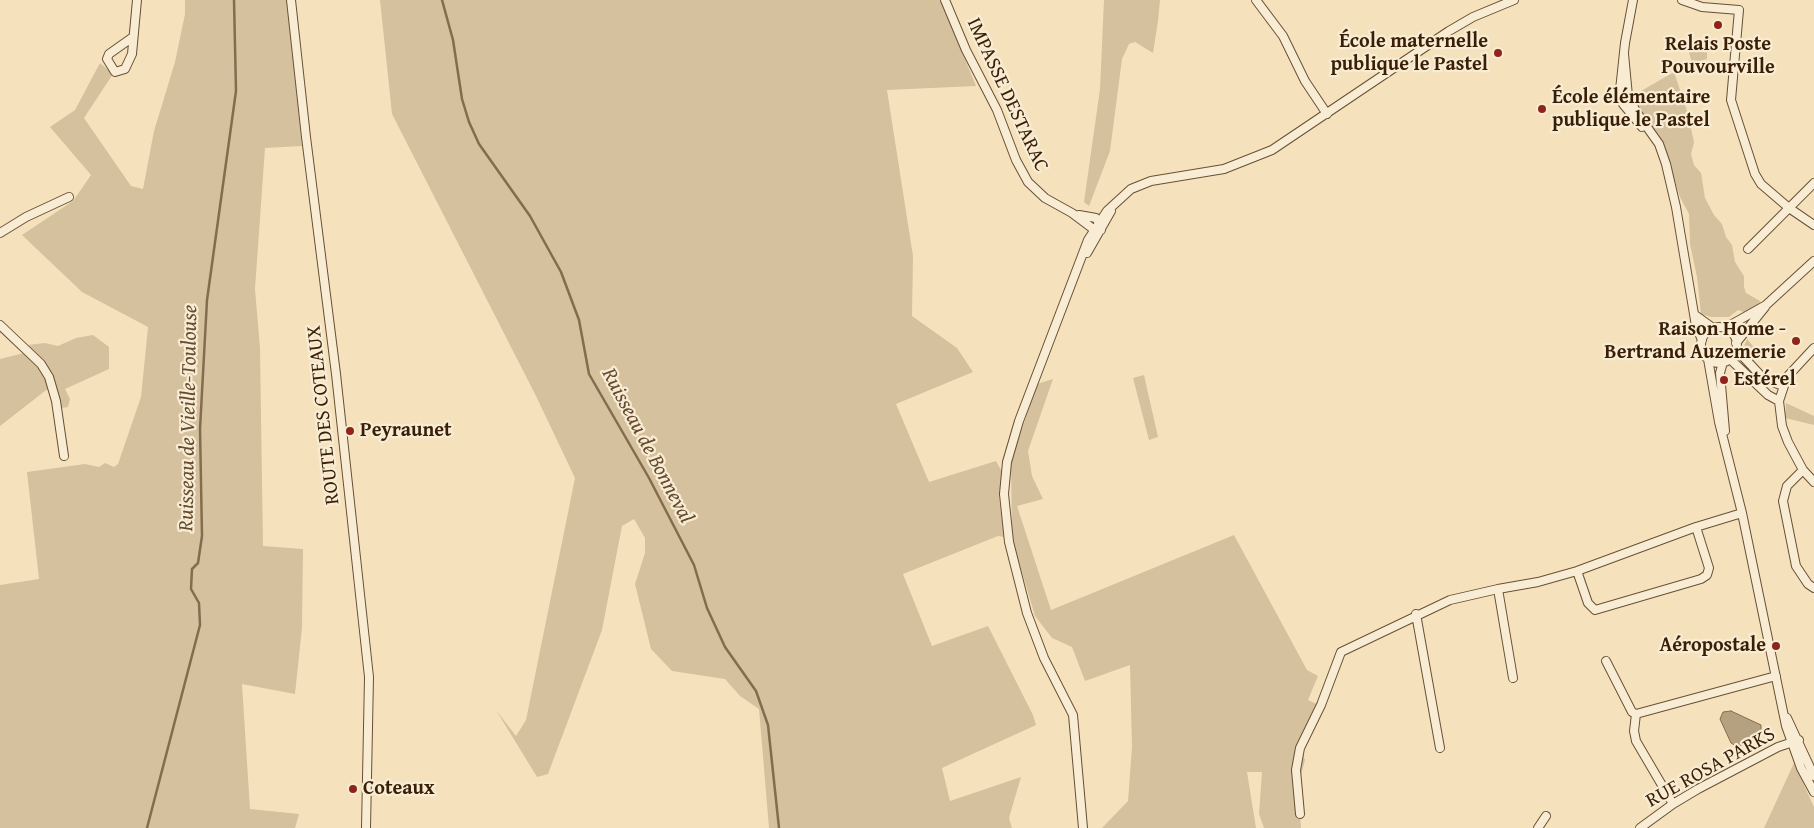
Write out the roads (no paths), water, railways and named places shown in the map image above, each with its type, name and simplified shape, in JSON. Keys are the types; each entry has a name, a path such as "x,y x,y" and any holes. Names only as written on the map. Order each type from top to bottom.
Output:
{"street":[{"path":"133,37 109,54 107,59 115,72 121,72 130,63 133,37 137,0"},
{"name":"ROUTE DES COTEAUX","path":"291,0 336,374 367,659 370,702 366,828"},
{"name":"IMPASSE DESTARAC","path":"945,0 966,50 996,110 1016,160 1028,182 1045,198 1098,230"},
{"path":"1256,0 1283,36 1305,81 1327,114"},
{"path":"1098,230 1099,221 1116,203 1140,185 1224,169 1265,153 1327,114 1449,31 1514,0"},
{"path":"1633,0 1633,10 1626,34 1620,90 1623,104 1653,140 1666,164 1676,207 1695,315 1702,340 1702,352 1708,359 1719,422 1742,513 1776,676 1801,768 1814,792"},
{"path":"1633,10 1640,0"},
{"path":"1682,0 1702,7 1739,10"},
{"path":"1740,0 1732,88 1733,107 1755,174 1761,184 1789,208 1814,225"},
{"path":"1748,249 1814,183"},
{"path":"0,233 26,217 69,197"},
{"path":"1083,828 1073,715 1044,658 1027,613 1009,542 1004,494 1007,462 1019,421 1081,264 1098,230 1116,203"},
{"name":"IMPASSE DESTARAC","path":"1072,213 1099,221"},
{"path":"1726,446 1720,373 1736,346 1766,305 1814,261"},
{"path":"1695,315 1713,328 1725,328 1766,305"},
{"path":"0,325 40,364 49,377 56,401 64,456"},
{"path":"1702,340 1705,334 1713,328"},
{"path":"1725,328 1732,332 1736,346 1763,378 1783,386"},
{"path":"1814,348 1788,377 1783,386 1780,401 1782,426 1788,442 1803,470 1814,482"},
{"path":"1708,359 1727,361 1768,395 1780,401"},
{"path":"1803,470 1787,486 1783,501 1796,566 1808,584 1814,588"},
{"path":"1300,814 1296,770 1298,753 1321,705 1341,652 1416,614 1455,598 1538,582 1576,571 1696,527 1742,513"},
{"path":"1576,571 1588,603 1595,610 1701,578 1707,575 1709,568 1696,527"},
{"path":"1498,589 1513,678"},
{"path":"1416,614 1440,748"},
{"path":"1606,661 1632,712 1636,714"},
{"path":"1636,714 1776,676"},
{"path":"1636,714 1634,731 1636,741 1673,804"},
{"path":"1795,741 1814,776"},
{"name":"RUE ROSA PARKS","path":"1640,828 1673,804 1778,747 1795,741"},
{"path":"1538,828 1546,816"}],"waterway":[{"name":"Ruisseau de Vieille-Toulouse","path":"147,828 200,625 199,603 191,589 192,569 198,563 202,536 200,429 207,300 236,91 234,0"},
{"name":"Ruisseau de Bonneval","path":"442,0 453,40 462,99 469,122 479,144 530,216 561,272 579,320 589,374 649,478 694,565 707,608 725,647 756,691 768,725 779,828"}],"place":[{"name":"Relais Poste Pouvourville","path":"1718,25"},
{"name":"École maternelle publique le Pastel","path":"1498,53"},
{"name":"École élémentaire publique le Pastel","path":"1542,109"},
{"name":"Raison Home - Bertrand Auzemerie","path":"1796,341"},
{"name":"Estérel","path":"1724,380"},
{"name":"Peyraunet","path":"350,431"},
{"name":"Aéropostale","path":"1776,646"},
{"name":"Coteaux","path":"353,789"}]}
